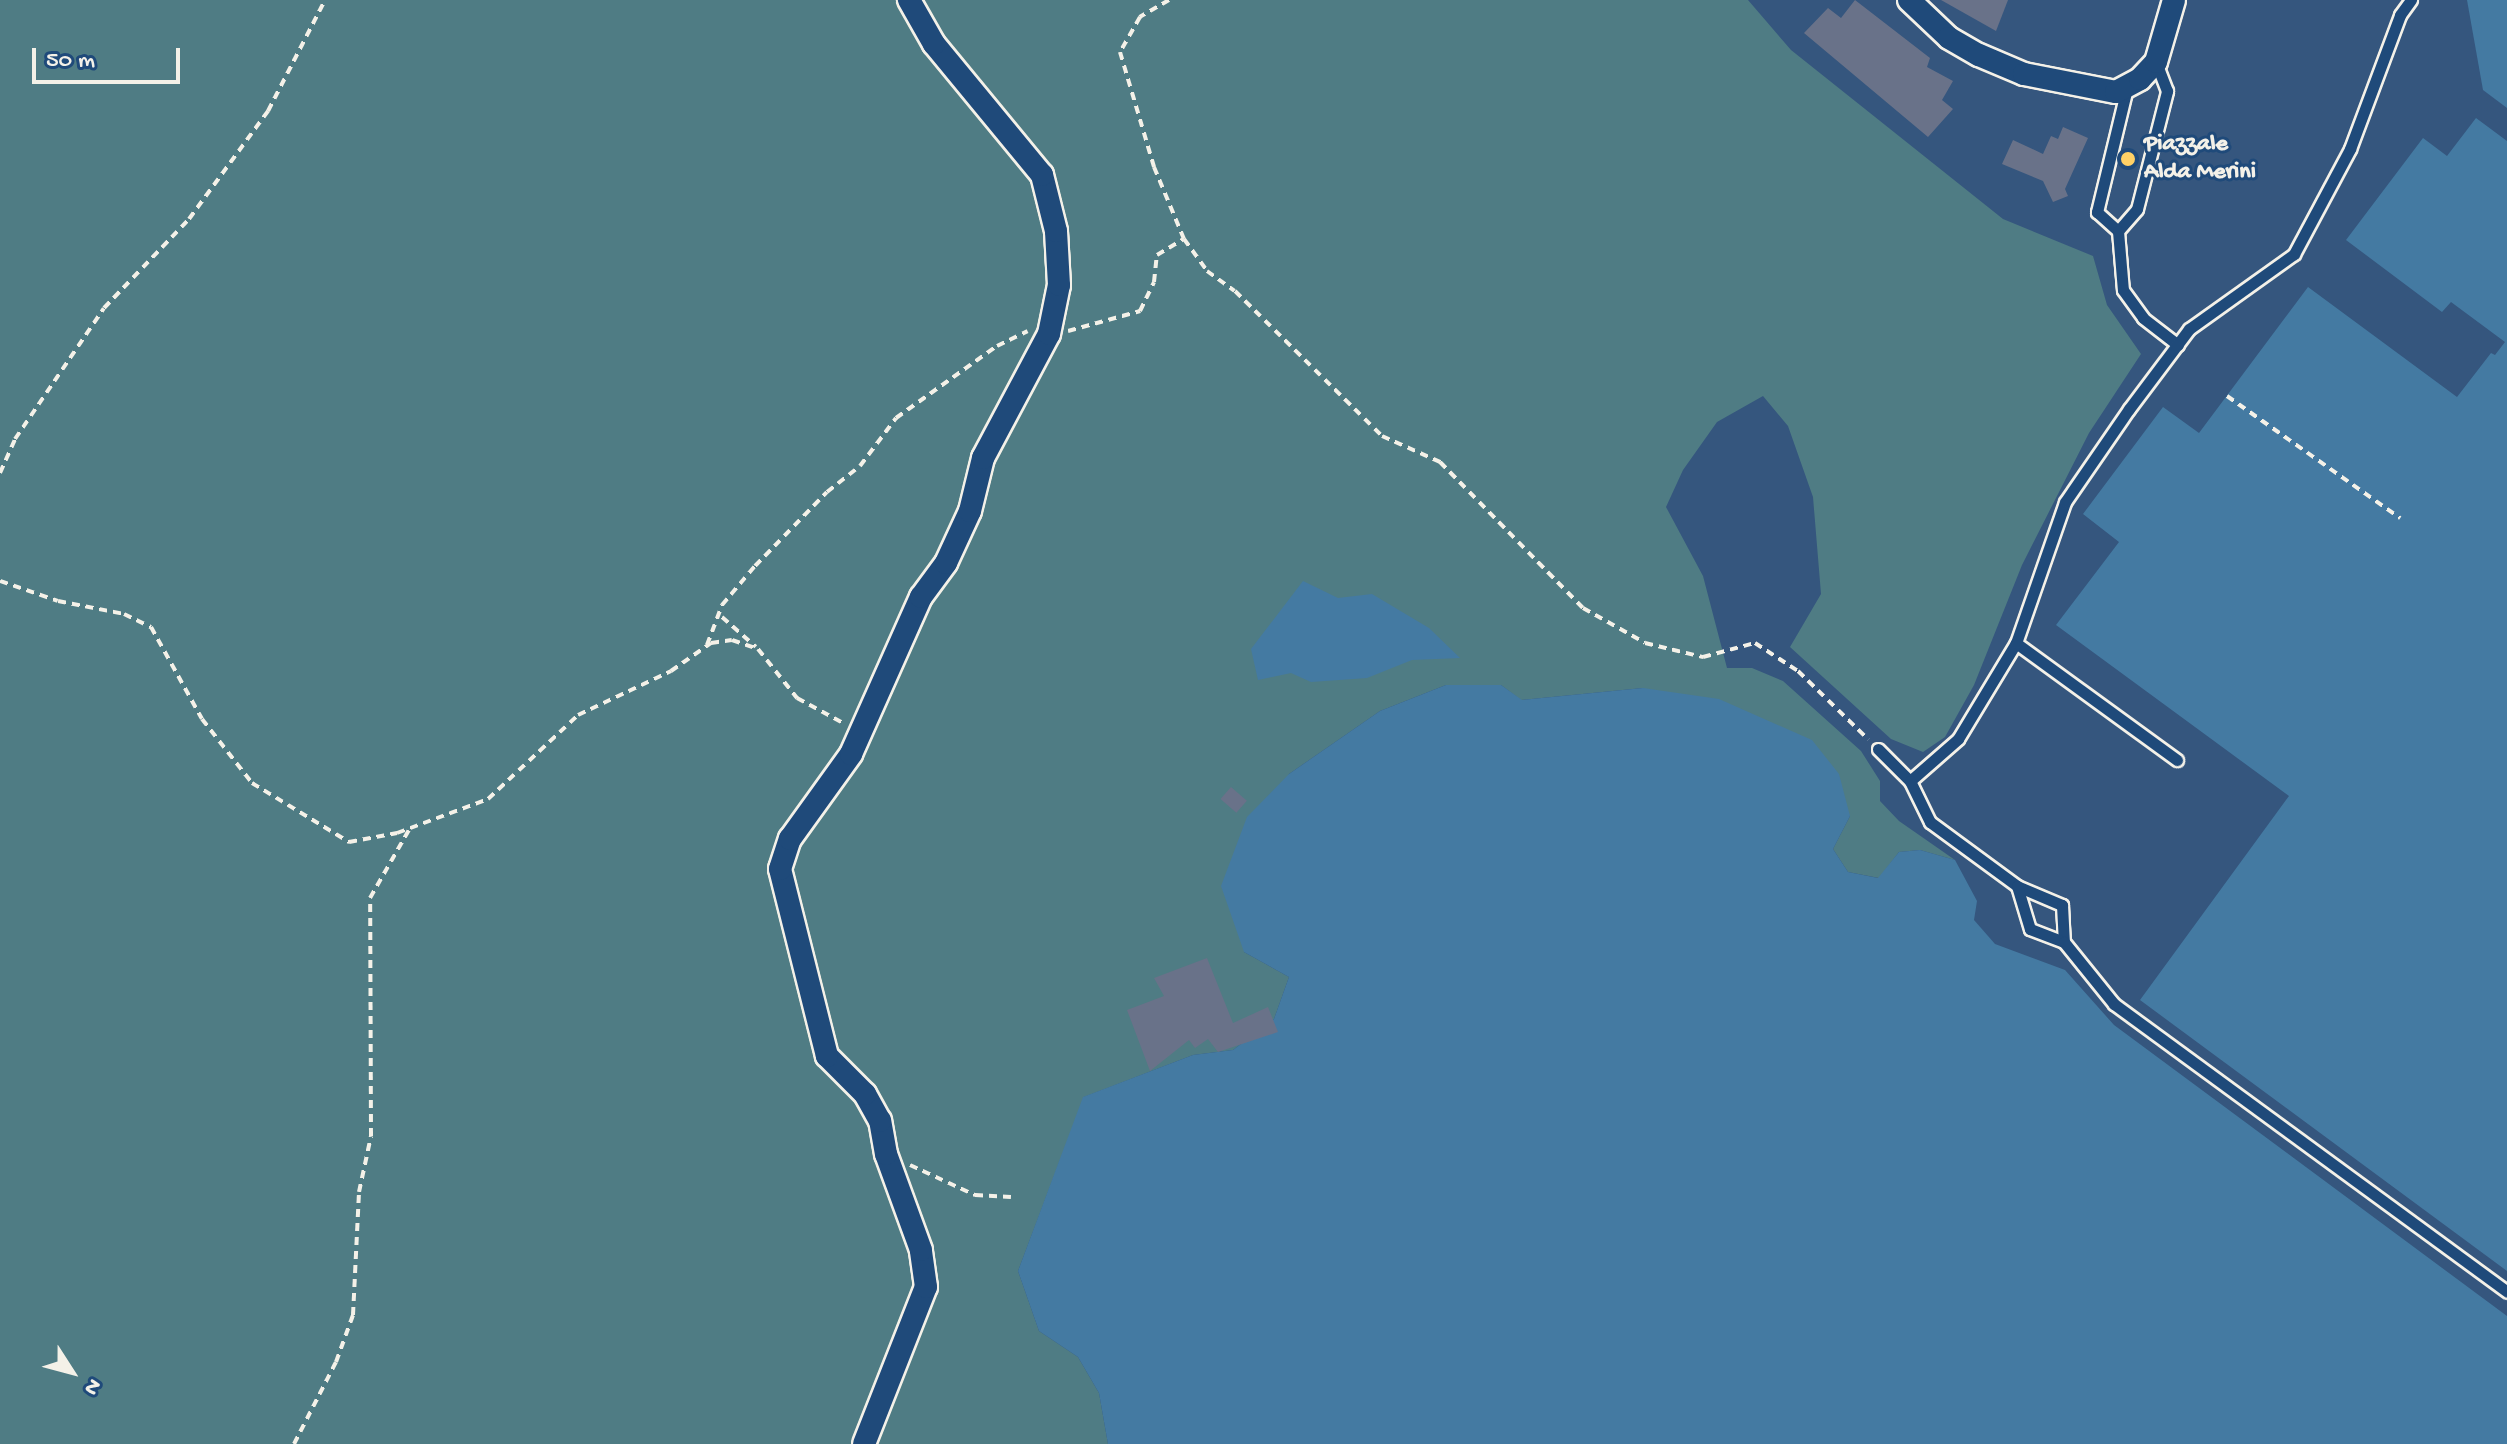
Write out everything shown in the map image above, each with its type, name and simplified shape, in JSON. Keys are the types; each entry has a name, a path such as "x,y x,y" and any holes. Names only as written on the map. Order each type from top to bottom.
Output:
{"street":[{"path":"864,1444 926,1287 921,1250 886,1154 880,1121 865,1094 827,1056 780,869 790,839 851,754 921,597 946,563 970,511 983,458 1049,334 1059,285 1056,231 1042,175 934,44 909,0"},
{"path":"1909,0 1949,38 2024,74 2076,88 2116,92 2127,87 2156,62 2174,0"}],"lane":[{"path":"1910,781 1958,739 2016,643 2065,502 2189,329 2294,254 2350,149 2400,15 2411,0"},
{"path":"2118,231 2137,209 2167,91 2156,62"},
{"path":"2127,87 2097,212 2118,231 2123,290 2143,318 2178,345"},
{"path":"2016,643 2177,760"},
{"path":"1878,749 1910,781 1930,822 2017,886 2062,905 2064,942"},
{"path":"2017,886 2030,929 2064,942 2114,1004 2507,1292"}],"path":[{"path":"0,473 15,439 104,308 189,219 268,111 325,0"},
{"path":"1169,0 1140,17 1120,52 1154,167 1184,239 1207,271 1235,291 1382,436 1440,462 1583,608 1645,643 1703,657 1755,643 1798,671 1878,749"},
{"path":"707,647 722,617 722,605 827,492 860,466 896,418 997,346 1024,331 1049,334 1140,311 1154,282 1157,255 1184,239"},
{"path":"2227,396 2400,518"},
{"path":"0,581 58,601 124,614 151,627 202,719 252,783 349,842 411,828 488,799 578,715 671,671 707,647 732,640 758,649"},
{"path":"722,617 758,649 797,698 861,732"},
{"path":"294,1444 336,1362 353,1315 351,1272 359,1192 371,1136 370,898 411,828"},
{"path":"886,1154 975,1195 1011,1197"}],"green space":[{"path":"0,0 1748,0 1791,50 2003,219 2093,256 2107,305 2141,354 2089,433 2022,565 1974,685 1945,737 1923,752 1891,739 1790,647 1821,594 1813,497 1788,426 1763,396 1717,422 1683,470 1666,507 1703,576 1727,668 1752,668 1783,681 1861,751 1880,781 1880,801 1899,821 1955,860 1920,850 1899,852 1879,878 1848,872 1833,849 1850,816 1643,688 1521,700 1501,685 1446,685 1380,711 1289,774 1244,952 1289,977 1274,1019 1233,1050 1193,1055 1084,1097 1018,1271 1039,1331 1078,1357 1099,1393 1108,1444 0,1444"}],"water":[{"path":"2467,0 2507,0 2507,108 2483,90"},
{"path":"2476,118 2507,141 2507,1271 2140,1000 2289,796 2056,625 2119,542 2083,514 2163,407 2199,433 2308,287 2457,397 2491,353 2495,355 2505,342 2451,302 2442,312 2346,240 2423,138 2447,156"},
{"path":"1303,581 1338,598 1372,594 1429,628 1460,658 1412,660 1367,678 1311,682 1291,673 1258,680 1251,649"},
{"path":"1446,685 1501,685 1522,700 1643,688 1719,699 1812,740 1839,774 1850,816 1833,849 1848,872 1878,878 1899,852 1920,850 1955,860 1977,901 1974,920 1995,944 2065,970 2114,1025 2507,1316 2507,1444 1108,1444 1099,1393 1078,1357 1039,1331 1018,1271 1083,1097 1193,1055 1233,1050 1274,1019 1289,977 1244,952 1221,886 1247,817 1289,774 1380,711"}],"building":[{"path":"1855,0 1930,58 1927,67 1953,81 1942,100 1953,109 1928,137 1804,33 1828,8 1841,18"},
{"path":"1941,0 2008,0 1996,31"},
{"path":"2063,127 2088,138 2065,189 2068,196 2053,202 2043,181 2002,164 2013,140 2043,154 2051,136 2058,139"},
{"path":"1231,787 1247,801 1236,813 1221,799"},
{"path":"1207,958 1233,1023 1268,1007 1278,1032 1218,1052 1208,1039 1195,1048 1189,1040 1150,1071 1127,1010 1164,996 1154,978"}],"place":[{"name":"Piazzale Alda Merini","path":"2128,159"}]}
